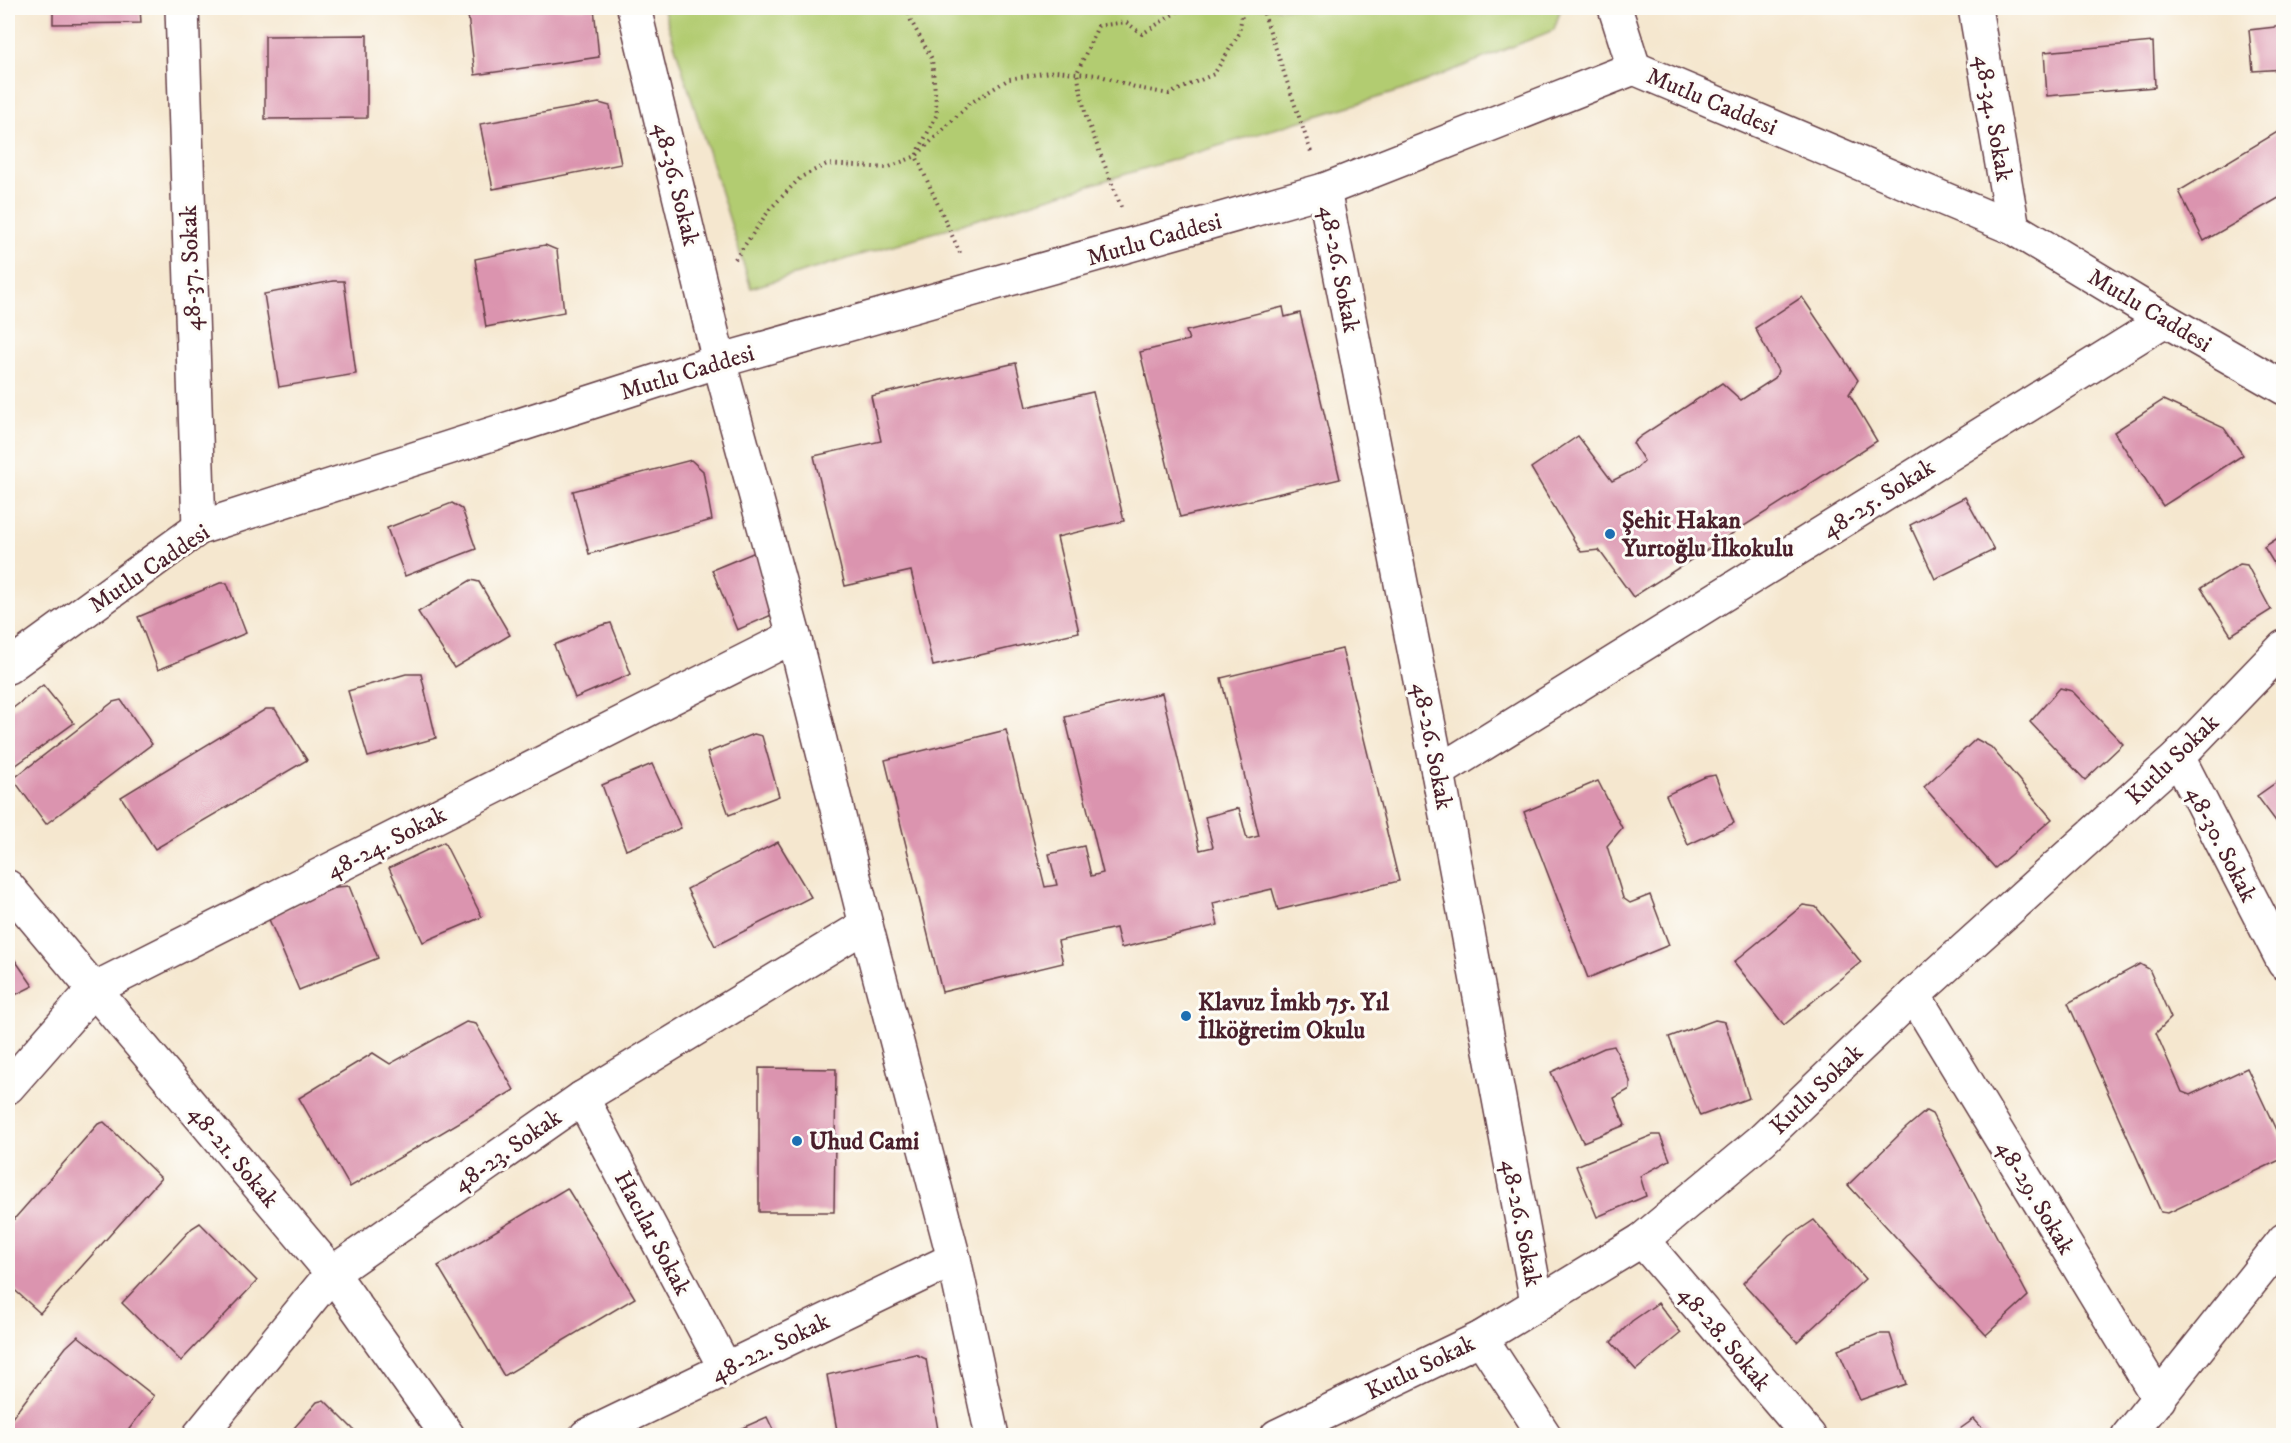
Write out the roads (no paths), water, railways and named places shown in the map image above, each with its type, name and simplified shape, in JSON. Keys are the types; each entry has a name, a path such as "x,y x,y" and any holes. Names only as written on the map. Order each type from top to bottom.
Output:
{"street":[{"name":"48-37. Sokak","path":"182,8 199,528"},
{"name":"48-36. Sokak","path":"634,8 719,361 794,636 866,925 954,1259 992,1436"},
{"path":"1615,8 1634,68"},
{"name":"48-34. Sokak","path":"1975,8 2013,228"},
{"name":"Mutlu Caddesi","path":"8,667 199,528 719,361 1324,190 1634,68 2013,228 2283,388"},
{"name":"48-26. Sokak","path":"1324,190 1438,772 1537,1302"},
{"name":"48-25. Sokak","path":"1438,772 2165,320"},
{"name":"48-24. Sokak","path":"8,1087 93,989 794,636"},
{"name":"Kutlu Sokak","path":"1277,1436 1481,1338 1642,1240 1762,1140 1914,995 2178,757 2283,647"},
{"name":"48-30. Sokak","path":"2178,757 2283,963"},
{"name":"48-21. Sokak","path":"8,886 332,1273 448,1436"},
{"name":"48-23. Sokak","path":"198,1436 332,1273 582,1098 866,925"},
{"name":"48-29. Sokak","path":"1914,995 2159,1399"},
{"name":"Hacılar Sokak","path":"582,1098 725,1368"},
{"name":"48-28. Sokak","path":"1642,1240 1809,1436"},
{"path":"2128,1436 2283,1240"},
{"name":"48-22. Sokak","path":"586,1436 954,1259"},
{"path":"1481,1338 1545,1436"}],"place":[{"name":"Şehit Hakan Yurtoğlu İlkokulu","path":"1610,534"},
{"name":"Klavuz İmkb 75. Yıl İlköğretim Okulu","path":"1186,1016"},
{"name":"Uhud Cami","path":"797,1141"}]}
